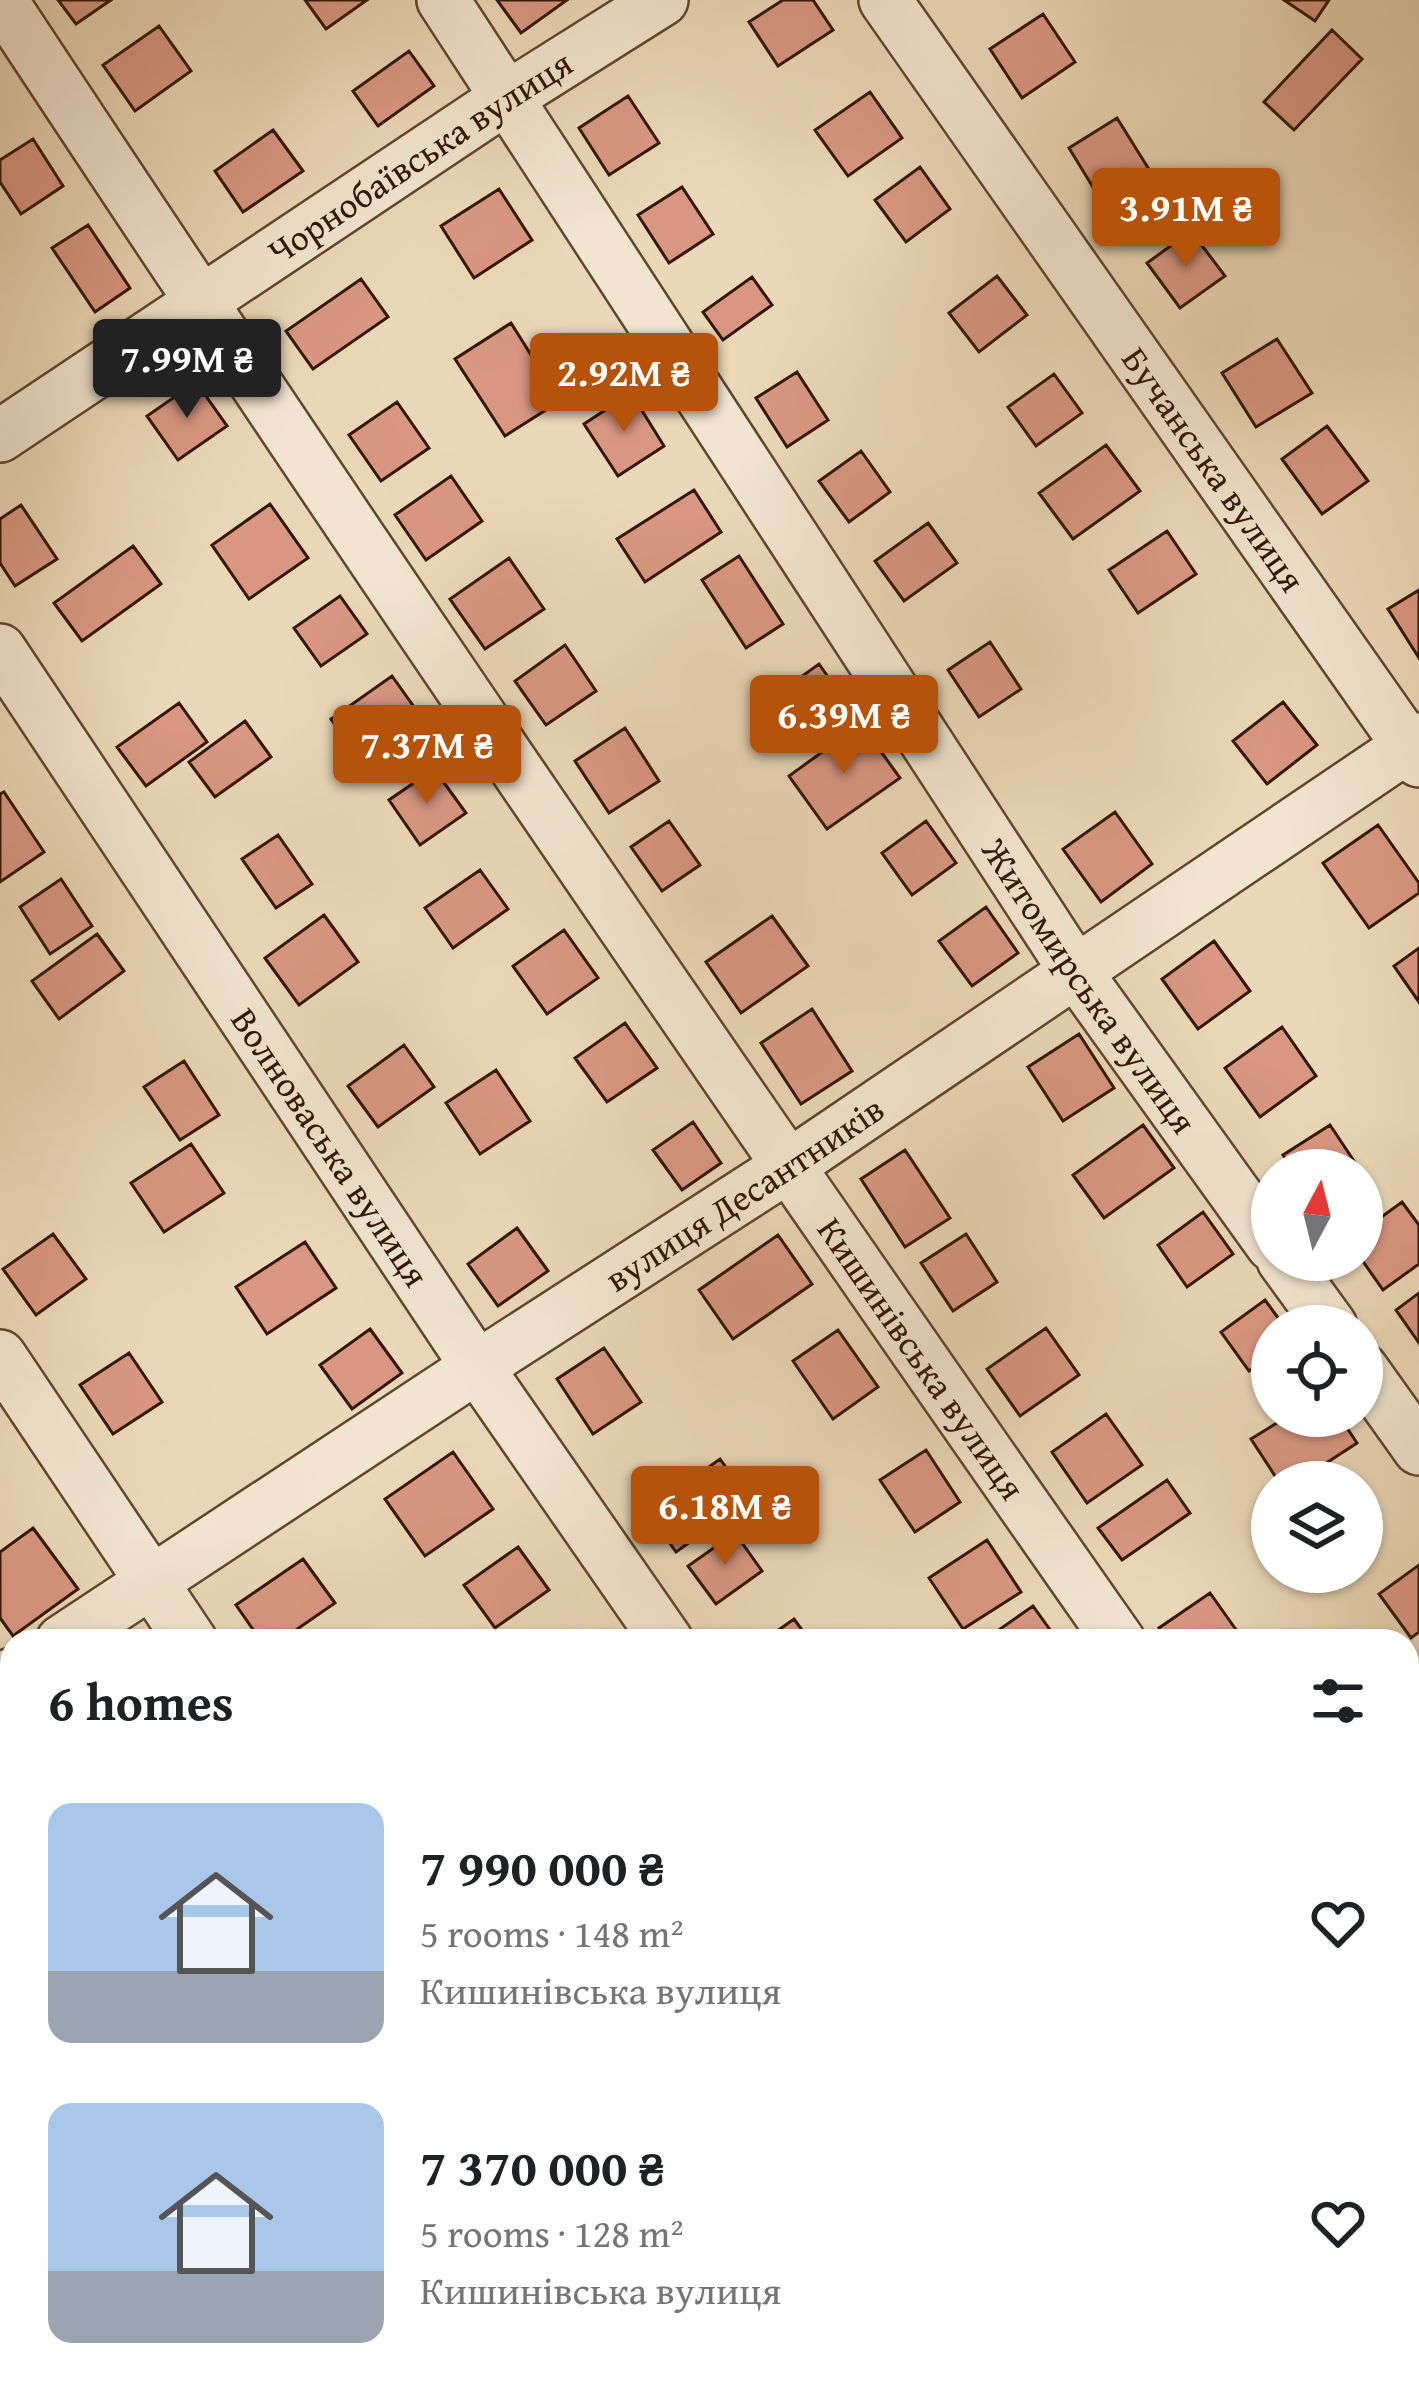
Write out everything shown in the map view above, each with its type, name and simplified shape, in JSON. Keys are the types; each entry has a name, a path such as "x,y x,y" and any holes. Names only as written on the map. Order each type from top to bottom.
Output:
{"street":[{"name":"Кишинівська вулиця","path":"2,0 201,303 787,1167 1111,1629"},
{"name":"Житомирська вулиця","path":"443,0 1076,972 1251,1215"},
{"name":"Чорнобаївська вулиця","path":"0,436 508,97 662,0"},
{"name":"Бучанська вулиця","path":"885,0 1416,749"},
{"name":"Волноваська вулиця","path":"0,650 477,1367 659,1629"},
{"name":"вулиця Десантників","path":"80,1629 1416,749"},
{"path":"0,1356 183,1629"},
{"path":"1383,1399 1419,1449"}],"building":[{"path":"58,0 111,0 76,24"},
{"path":"305,0 367,0 326,29"},
{"path":"497,0 567,0 521,33"},
{"path":"783,0 813,0 833,30 778,66 749,22"},
{"path":"1284,0 1329,0 1315,21"},
{"path":"1043,14 1075,62 1022,98 990,49"},
{"path":"159,26 191,71 135,111 103,65"},
{"path":"1332,30 1362,59 1294,130 1264,102"},
{"path":"409,51 434,86 378,126 353,91"},
{"path":"870,92 902,138 848,176 815,130"},
{"path":"628,96 659,143 609,175 579,128"},
{"path":"1117,118 1150,171 1102,202 1069,148"},
{"path":"273,130 303,171 243,212 215,171"},
{"path":"33,139 63,186 21,214 0,182 0,160"},
{"path":"920,167 950,209 906,242 875,200"},
{"path":"682,187 713,234 669,263 638,215"},
{"path":"499,189 532,240 474,278 441,226"},
{"path":"88,225 130,288 95,312 52,248"},
{"path":"1191,231 1225,276 1180,308 1147,263"},
{"path":"997,276 1027,315 979,352 949,313"},
{"path":"752,277 772,305 723,340 703,312"},
{"path":"361,279 388,317 313,369 286,331"},
{"path":"511,323 560,401 505,436 455,359"},
{"path":"1277,339 1312,393 1256,427 1222,373"},
{"path":"797,372 828,420 787,447 756,398"},
{"path":"1054,374 1082,413 1036,446 1008,407"},
{"path":"196,382 227,426 178,460 147,416"},
{"path":"631,393 664,446 618,476 584,424"},
{"path":"397,402 429,448 381,481 349,435"},
{"path":"1327,426 1368,481 1322,514 1282,459"},
{"path":"1106,445 1140,491 1073,539 1039,493"},
{"path":"861,451 890,492 849,522 819,481"},
{"path":"451,476 482,521 426,560 395,515"},
{"path":"694,490 721,532 645,582 617,539"},
{"path":"270,504 308,558 249,599 212,545"},
{"path":"21,505 57,559 15,586 0,563 0,519"},
{"path":"928,523 957,563 904,601 875,561"},
{"path":"1167,531 1196,574 1138,613 1109,570"},
{"path":"133,546 161,584 82,641 54,603"},
{"path":"739,556 783,624 746,648 702,580"},
{"path":"509,558 544,609 485,649 450,599"},
{"path":"1419,590 1419,658 1388,609"},
{"path":"340,596 367,634 321,666 294,628"},
{"path":"990,642 1021,689 979,717 948,670"},
{"path":"565,645 596,691 546,725 515,681"},
{"path":"819,664 847,704 799,739 770,699"},
{"path":"392,676 424,721 363,764 331,719"},
{"path":"1283,702 1317,745 1267,784 1233,741"},
{"path":"179,703 207,742 146,786 117,747"},
{"path":"245,721 271,757 215,797 189,762"},
{"path":"861,724 900,778 827,829 789,776"},
{"path":"625,728 659,781 609,813 575,761"},
{"path":"434,769 466,813 420,845 389,800"},
{"path":"4,792 44,852 0,882 0,794"},
{"path":"1115,812 1152,864 1101,902 1063,849"},
{"path":"669,821 700,865 662,891 631,847"},
{"path":"926,821 956,863 912,895 882,853"},
{"path":"1378,825 1419,883 1419,893 1369,928 1323,863"},
{"path":"278,835 312,884 276,908 242,859"},
{"path":"480,870 508,909 453,948 425,908"},
{"path":"61,879 92,926 50,954 20,907"},
{"path":"986,907 1018,953 972,986 939,941"},
{"path":"324,915 358,962 299,1005 265,958"},
{"path":"772,916 808,966 741,1013 706,962"},
{"path":"564,930 598,978 547,1014 513,966"},
{"path":"97,934 124,971 59,1019 32,981"},
{"path":"1214,941 1250,991 1198,1029 1162,979"},
{"path":"1419,948 1419,1002 1394,966"},
{"path":"812,1009 852,1071 801,1104 761,1043"},
{"path":"625,1023 657,1068 607,1102 575,1058"},
{"path":"1282,1027 1316,1076 1260,1117 1225,1068"},
{"path":"1079,1034 1114,1088 1063,1121 1028,1067"},
{"path":"404,1045 434,1087 378,1127 348,1086"},
{"path":"184,1061 219,1115 180,1140 144,1087"},
{"path":"496,1070 530,1121 480,1154 446,1103"},
{"path":"693,1122 721,1163 682,1190 653,1150"},
{"path":"1143,1125 1174,1168 1104,1218 1073,1175"},
{"path":"1330,1125 1346,1149 1292,1149"},
{"path":"191,1144 224,1193 164,1232 131,1183"},
{"path":"905,1150 950,1218 905,1247 861,1179"},
{"path":"1402,1202 1419,1225 1419,1264 1383,1290 1377,1281 1383,1281 1383,1216"},
{"path":"1203,1212 1233,1254 1187,1287 1158,1245"},
{"path":"517,1228 548,1271 498,1306 468,1264"},
{"path":"53,1234 86,1279 36,1315 3,1269"},
{"path":"966,1234 997,1282 953,1311 921,1263"},
{"path":"778,1235 812,1284 733,1339 699,1290"},
{"path":"305,1242 336,1288 267,1334 236,1287"},
{"path":"1419,1293 1419,1343 1396,1310"},
{"path":"1251,1310 1251,1370 1249,1371 1221,1332"},
{"path":"1046,1328 1079,1375 1020,1416 987,1369"},
{"path":"370,1329 402,1373 352,1409 320,1365"},
{"path":"838,1330 878,1387 833,1419 793,1361"},
{"path":"604,1348 641,1402 593,1434 557,1379"},
{"path":"129,1353 162,1402 113,1434 80,1385"},
{"path":"1106,1414 1142,1465 1087,1503 1052,1452"},
{"path":"1353,1437 1357,1443 1329,1461 1265,1461 1251,1439"},
{"path":"926,1450 960,1502 915,1532 880,1480"},
{"path":"453,1452 493,1509 425,1556 385,1499"},
{"path":"720,1459 749,1500 676,1552 647,1511"},
{"path":"1167,1480 1190,1513 1122,1560 1098,1528"},
{"path":"33,1528 78,1589 23,1629 8,1629 0,1618 0,1552"},
{"path":"735,1533 762,1571 716,1604 688,1566"},
{"path":"987,1540 1021,1592 963,1629 929,1578"},
{"path":"518,1547 549,1590 495,1628 464,1585"},
{"path":"303,1559 335,1603 297,1629 253,1629 236,1605"},
{"path":"1419,1565 1419,1629 1404,1629 1379,1594"},
{"path":"1210,1593 1236,1629 1160,1629"},
{"path":"1033,1606 1049,1629 1000,1629"},
{"path":"794,1619 801,1629 780,1629"}]}
